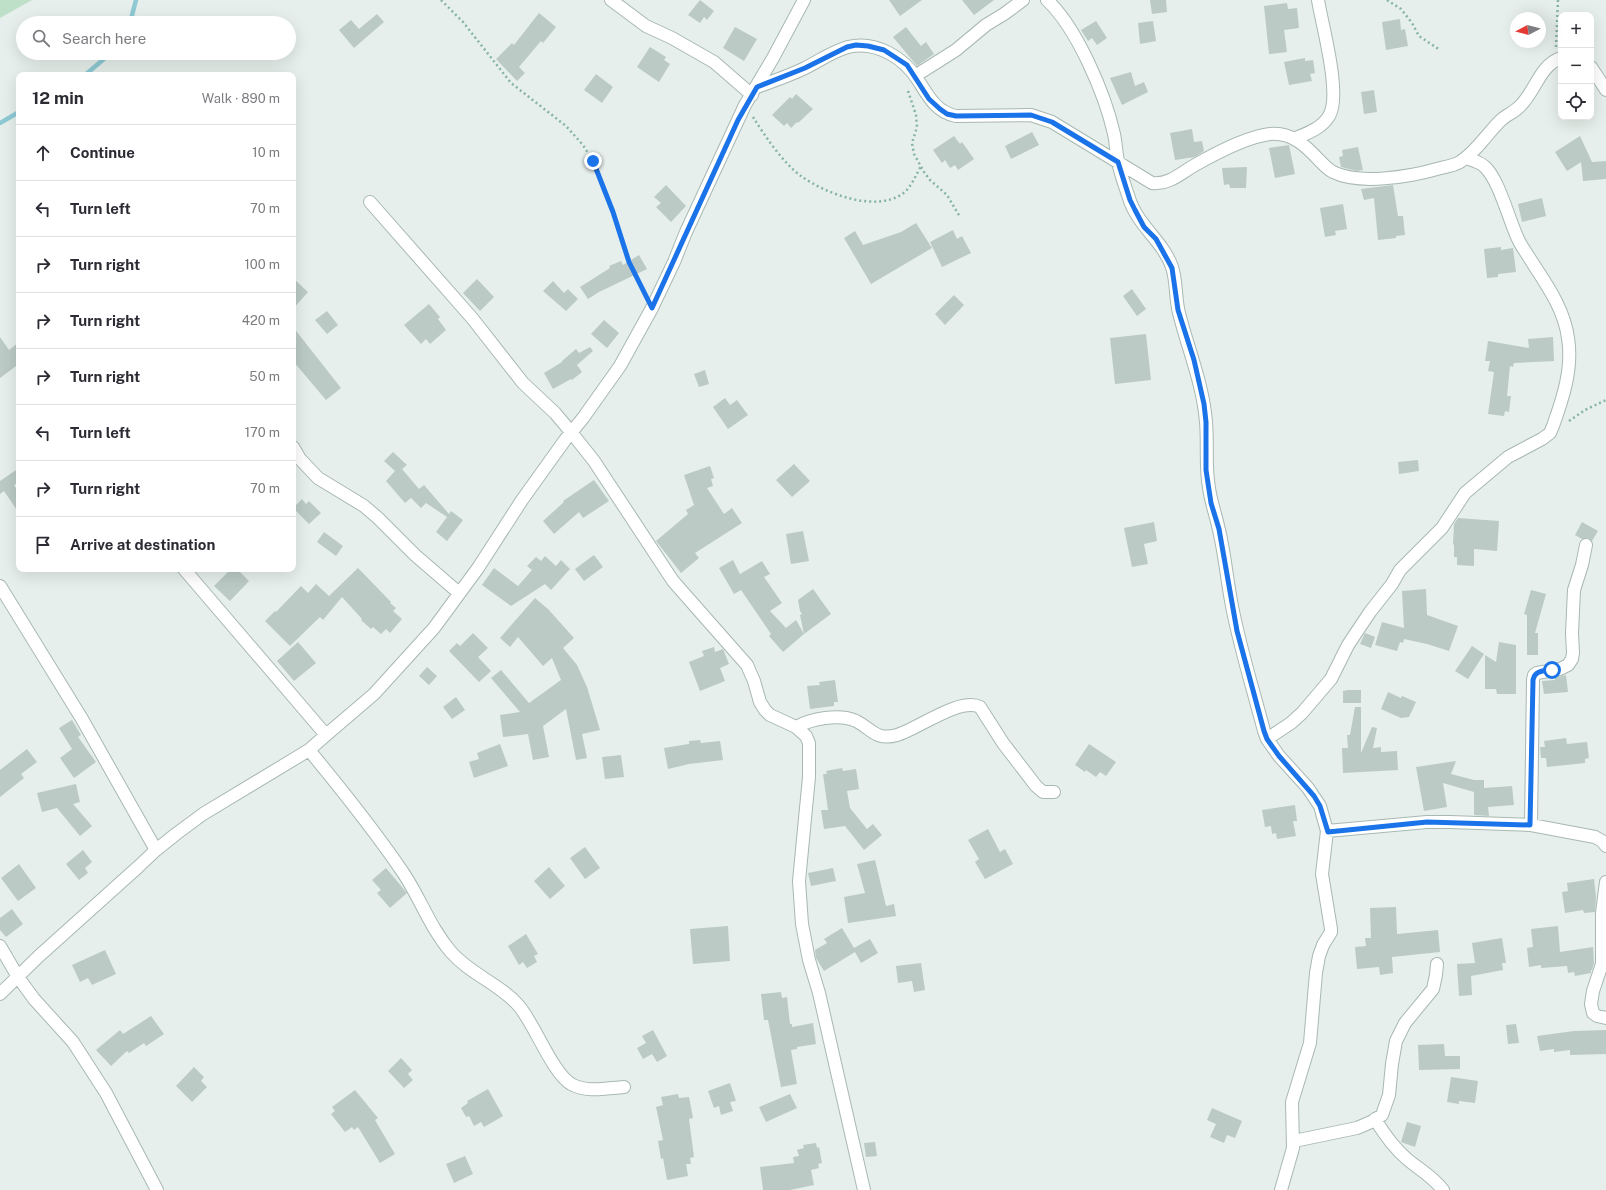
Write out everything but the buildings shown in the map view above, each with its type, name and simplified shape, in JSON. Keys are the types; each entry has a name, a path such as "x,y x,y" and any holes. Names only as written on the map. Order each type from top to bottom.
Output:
{"street":[{"path":"611,0 646,26 672,38 714,62 751,96"},
{"path":"0,994 39,956 156,850 203,814 309,750 374,694 434,628 571,432 588,412 620,366 652,308 751,96 804,0"},
{"path":"915,76 956,50 986,25 1023,0"},
{"path":"1047,0 1055,7 1080,46 1105,104 1114,134 1118,162 1130,200 1144,227 1156,239 1172,268 1178,310 1194,360 1204,404 1208,487 1219,529 1231,604 1243,655 1264,731 1267,739 1279,756 1314,796 1320,806 1328,832 1322,874 1331,932 1323,945 1319,956 1310,1043 1292,1102 1291,1117 1294,1148 1281,1190"},
{"path":"1296,138 1320,126 1330,116 1333,101 1332,71 1318,0"},
{"path":"751,96 841,50 856,45 884,50 907,65 929,99 947,114 956,116 1031,115 1052,122 1152,183 1160,184 1170,181 1195,165 1240,143 1271,134 1296,138 1333,172 1355,178 1368,178 1422,174 1452,166 1466,158 1501,120 1521,105 1531,93 1545,67 1558,59"},
{"path":"1594,72 1606,90"},
{"path":"1267,739 1302,714 1331,679 1348,645 1370,612 1392,584 1400,570 1442,528 1465,493 1508,457 1538,442 1550,433 1560,407 1568,376 1570,357 1569,339 1565,320 1557,302 1518,239 1504,202 1486,167 1466,158"},
{"path":"370,202 472,318 523,383 555,413 594,461 673,581 747,665 762,706 770,715 796,727 806,736 809,742 810,755 799,873 799,894 802,924 809,960 819,993 864,1190"},
{"path":"296,452 318,478 364,506 415,555 459,593"},
{"path":"1530,825 1534,675 1560,669 1568,665 1572,659 1574,590 1582,566 1586,545"},
{"path":"187,572 326,735"},
{"path":"0,586 82,719 156,850"},
{"path":"796,727 812,721 849,718 856,721 873,734 881,737 892,736 926,722 951,709 974,704 980,706 1016,762 1036,786 1043,792 1054,792"},
{"path":"309,750 383,844 401,870 443,942 461,963 503,992 519,1006 558,1068 569,1082 577,1087 587,1089 624,1087"},
{"path":"1328,832 1427,822 1530,825 1595,837 1606,845"},
{"path":"1606,882 1602,913 1602,964 1593,991 1591,1004 1593,1012 1597,1016 1606,1018"},
{"path":"0,946 18,977 34,999 73,1042 106,1093 157,1190"},
{"path":"1294,1141 1357,1128 1382,1115 1389,1095 1396,1041 1405,1023 1433,989 1437,964"},
{"path":"1375,1119 1386,1137 1408,1159 1436,1181 1443,1190"}],"path":[{"path":"441,0 464,22 511,83 566,126 583,145 593,161 613,212 629,262 652,308"},
{"path":"1387,0 1401,10 1412,23 1419,36 1440,50"},
{"path":"1558,0 1558,48"},
{"path":"907,89 916,115 917,126 912,143 914,154 930,180 947,195 960,217"},
{"path":"751,96 766,138 779,154 801,176 827,190 854,200 874,202 892,199 904,192 914,181 921,166"},
{"path":"1550,433 1585,410 1606,400"}],"green space":[{"path":"0,0 32,0 0,18"}],"waterway":[{"path":"132,16 136,0"},
{"path":"89,72 103,60"},
{"path":"0,123 16,114"}],"route":[{"path":"593,161 613,212 629,262 652,308 745,105 757,87 788,76 847,47 856,45 868,46 884,50 907,65 929,99 947,114 956,116 1031,115 1052,122 1118,162 1130,200 1135,210 1144,227 1156,239 1169,260 1176,284 1178,310 1194,360 1204,404 1207,440 1206,470 1208,487 1219,529 1231,604 1243,655 1264,731 1267,739 1279,756 1314,796 1320,806 1328,832 1427,822 1530,825 1533,680 1534,675 1537,673 1552,670"}]}
